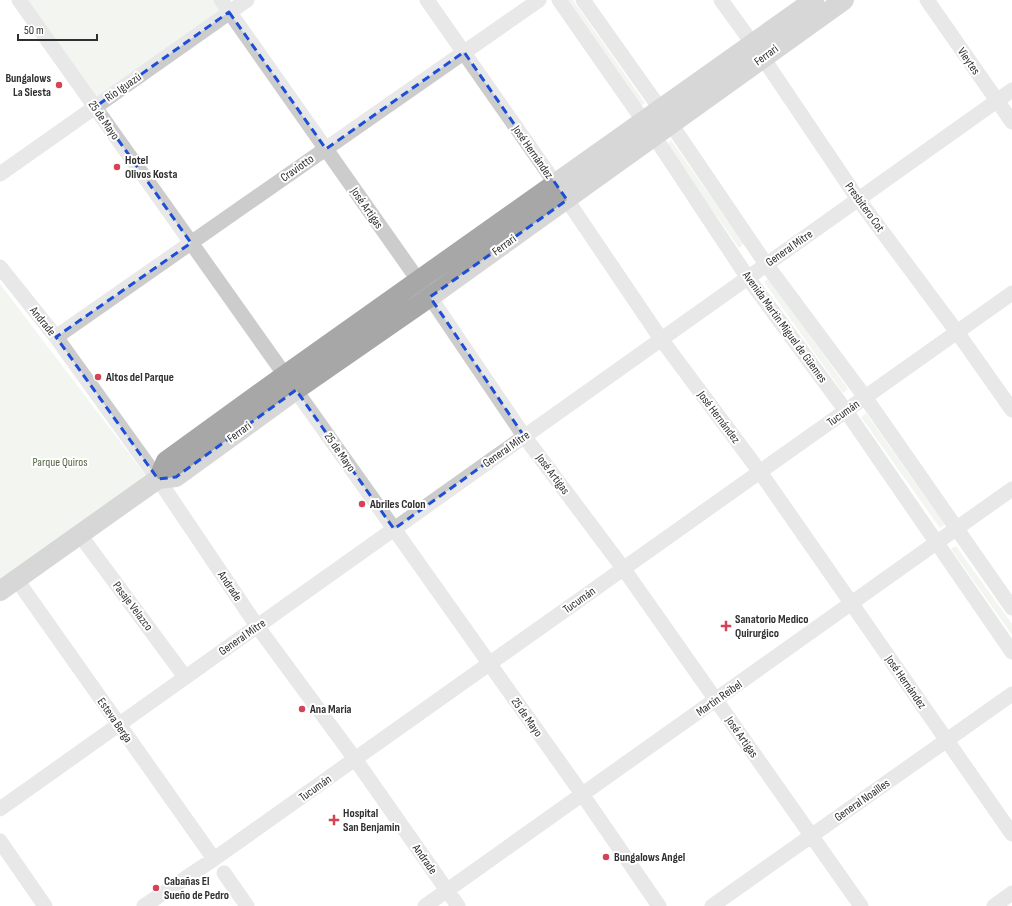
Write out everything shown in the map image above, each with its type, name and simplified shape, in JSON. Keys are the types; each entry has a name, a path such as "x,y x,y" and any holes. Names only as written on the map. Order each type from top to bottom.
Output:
{"main road":[{"name":"Ferrari","path":"757,51 814,0"},
{"name":"Ferrari","path":"290,383 430,298 567,200 665,117 757,51 844,0"},
{"name":"Ferrari","path":"0,592 158,479 176,477 290,383 418,281 556,183 649,129"}],"street":[{"name":"25 de Mayo","path":"19,0 582,794 658,906"},
{"name":"Río Iguazú","path":"0,174 95,107 225,6 246,0"},
{"name":"José Hernández","path":"427,0 556,183 661,339 760,472 1012,834"},
{"name":"Craviotto","path":"56,337 539,0"},
{"name":"Avenida Martin Miguel de Güemes","path":"559,0 649,129 748,278 846,411 1012,652"},
{"name":"Avenida Martin Miguel de Güemes","path":"583,0 766,264 865,397 1012,608"},
{"name":"Presbítero Cot","path":"721,0 858,199 957,332 1012,410"},
{"name":"Vieytes","path":"926,0 1012,122"},
{"name":"José Artigas","path":"225,6 430,298 524,436 623,568 861,906"},
{"name":"General Mitre","path":"0,809 1012,90"},
{"name":"Andrade","path":"0,267 56,337 158,479 257,626 355,759 458,906"},
{"name":"Tucumán","path":"144,906 214,859 1012,293"},
{"name":"Martín Reibel","path":"425,906 1012,489"},
{"name":"Pasaje Velazco","path":"80,535 186,677"},
{"name":"Esteva Berga","path":"16,580 214,859"},
{"name":"General Noailles","path":"712,906 1012,694"},
{"path":"0,841 45,906"},
{"path":"224,874 247,906"},
{"path":"994,906 1012,893"}],"highlighted area":[{"path":"229,12 326,149 464,52 567,200 430,297 524,436 394,529 296,390 176,477 158,479 56,337 191,243 95,107"}],"green space":[{"path":"26,0 213,0 220,11 96,98"},
{"path":"567,0 573,0 645,103 639,107"},
{"path":"671,140 744,244 739,248 666,144"},
{"path":"769,278 848,389 843,393 764,282"},
{"name":"Parque Quiros","path":"0,284 147,477 0,579"},
{"path":"866,413 945,525 940,528 861,417"},
{"path":"956,546 1012,624 1012,635 951,549"}],"place":[{"name":"Bungalows La Siesta","path":"59,85"},
{"name":"Hotel Olivos Kosta","path":"117,167"},
{"name":"Altos del Parque","path":"98,377"},
{"name":"Abriles Colon","path":"362,504"},
{"name":"Sanatorio Medico Quirurgico","path":"726,626"},
{"name":"Ana Maria","path":"302,709"},
{"name":"Hospital San Benjamin","path":"334,820"},
{"name":"Bungalows Angel","path":"606,857"},
{"name":"Cabañas El Sueño de Pedro","path":"156,888"}]}
